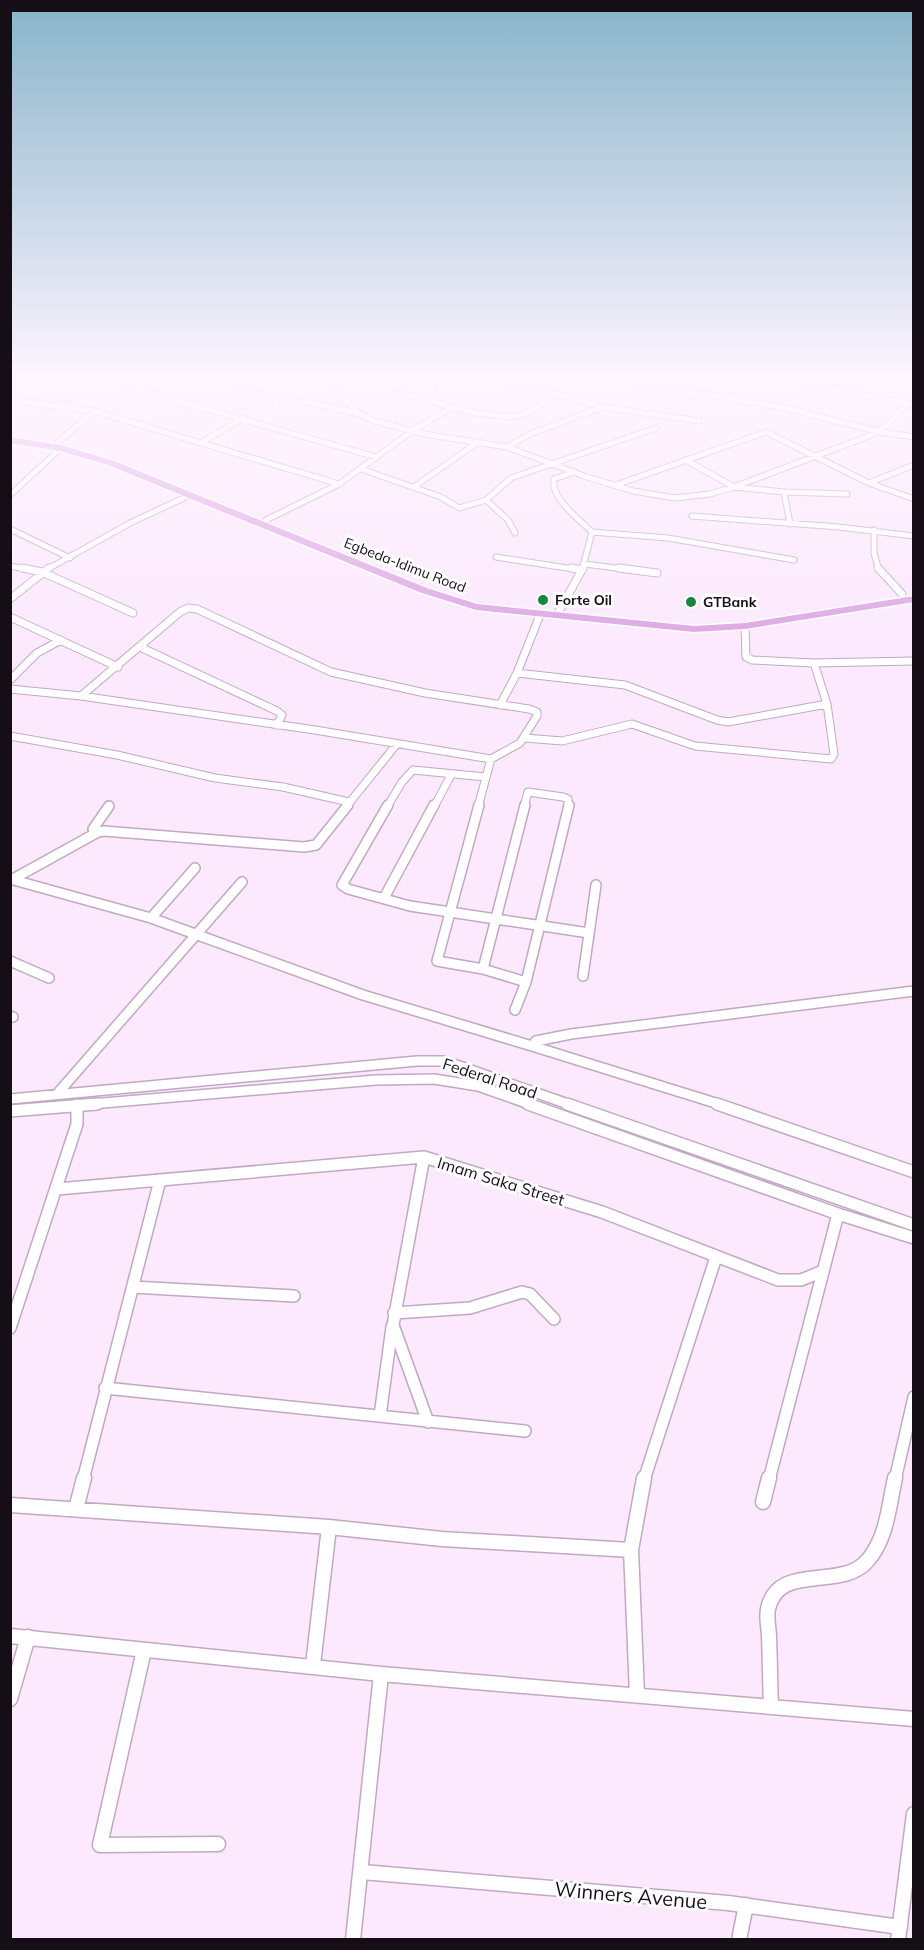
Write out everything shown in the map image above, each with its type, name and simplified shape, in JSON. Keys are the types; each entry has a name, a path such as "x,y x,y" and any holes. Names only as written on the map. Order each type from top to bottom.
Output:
{"main road":[{"name":"Egbeda-Idimu Road","path":"130,471 449,599 476,607 663,627 745,626 908,594"},
{"name":"Egbeda-Idimu Road","path":"142,471 458,596 506,607 616,620 714,623 749,621 914,599"}],"street":[{"path":"10,495 35,471"},
{"path":"297,471 339,484"},
{"path":"266,520 339,484 358,471"},
{"path":"367,471 441,497 459,508 486,500 511,478 535,471"},
{"path":"414,487 437,471"},
{"path":"616,485 655,471"},
{"path":"706,471 734,487 784,492 847,494"},
{"path":"776,471 710,494 675,498 655,496 574,472 554,479 553,484 560,499 592,532 630,532 654,535 794,560"},
{"path":"847,471 869,483 914,499"},
{"path":"869,483 899,471"},
{"path":"10,484 21,486"},
{"path":"784,492 790,524"},
{"path":"10,599 42,572 130,523 190,495"},
{"path":"486,500 508,520 515,532"},
{"path":"692,516 874,530 914,536"},
{"path":"10,529 70,558"},
{"path":"874,530 875,568 908,594"},
{"path":"558,613 583,567 592,532"},
{"path":"496,557 657,573"},
{"path":"10,566 42,572 134,613"},
{"path":"10,689 81,696 491,759 525,738 537,716 537,712 425,693 331,672 196,609 188,608 180,612 118,667 81,696"},
{"path":"500,705 517,673 540,615"},
{"path":"10,617 118,667"},
{"path":"745,626 747,640 745,652 749,659 814,663 914,661"},
{"path":"10,680 37,653 61,640"},
{"path":"140,647 277,711 282,715 277,725"},
{"path":"525,738 562,741 632,724 696,746 831,759 834,754 827,704 814,663"},
{"path":"517,673 625,685 717,720 728,722 827,704"},
{"path":"11,739 117,755 215,778 283,787 349,802"},
{"path":"12,879 98,832 126,832 304,847 316,845 396,745"},
{"path":"491,759 437,961 483,969 526,982"},
{"path":"486,777 413,770 406,776 342,885 348,889 410,906 589,933"},
{"path":"384,898 451,775"},
{"path":"483,969 528,792 568,799 569,804 526,982 515,1010"},
{"path":"98,832 93,829 94,824 109,806"},
{"path":"151,918 195,868"},
{"path":"12,879 151,918 363,995 678,1090 914,1172"},
{"path":"57,1094 242,882"},
{"path":"583,976 596,885"},
{"path":"10,961 50,978"},
{"path":"532,1046 536,1041 571,1034 914,991"},
{"name":"Federal Road","path":"10,1099 407,1062 445,1061 914,1225"},
{"path":"294,1074 295,1088"},
{"name":"Federal Road","path":"10,1111 376,1080 456,1080 523,1100 838,1214 914,1238"},
{"path":"10,1328 77,1124 77,1105"},
{"path":"380,1416 393,1319 424,1157"},
{"name":"Imam Saka Street","path":"57,1189 424,1157 602,1212 778,1280 791,1282 808,1280 823,1271"},
{"path":"76,1509 105,1388 160,1180"},
{"path":"763,1502 838,1214"},
{"path":"637,1695 631,1550 646,1468 716,1257"},
{"path":"133,1287 294,1296"},
{"path":"393,1319 470,1308 522,1292 530,1294 555,1319"},
{"path":"393,1319 428,1422"},
{"path":"105,1388 525,1431"},
{"path":"771,1706 768,1609 773,1597 786,1583 799,1579 837,1577 851,1573 864,1566 872,1555 882,1538 914,1397"},
{"path":"10,1505 329,1527 442,1539 631,1550"},
{"path":"313,1665 329,1527"},
{"path":"10,1636 313,1665 381,1674 914,1719"},
{"path":"10,1698 28,1637"},
{"path":"144,1650 100,1845 218,1844"},
{"path":"353,1940 362,1872 381,1674"},
{"path":"899,1933 905,1866 914,1814"},
{"name":"Winners Avenue","path":"362,1872 746,1905 899,1933"},
{"path":"739,1940 746,1905"}],"place":[{"name":"Forte Oil","path":"543,600"},
{"name":"GTBank","path":"691,602"}]}
